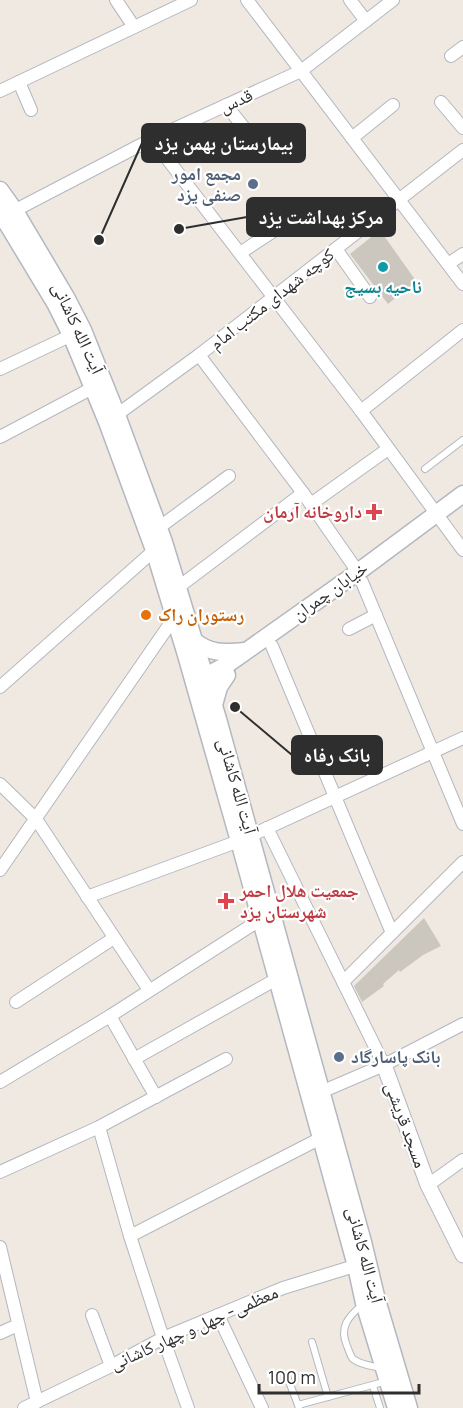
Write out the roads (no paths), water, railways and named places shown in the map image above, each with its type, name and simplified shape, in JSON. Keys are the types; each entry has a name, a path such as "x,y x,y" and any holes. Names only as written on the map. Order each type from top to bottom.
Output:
{"main road":[{"name":"آیت الله کاشانی","path":"0,190 6,213 66,297 77,332 156,539 201,683 316,1095 362,1264 385,1375 396,1408"},
{"name":"خیابان چمران","path":"201,683 227,675 272,646 440,518 463,494"},
{"name":"خیابان چمران","path":"440,518 463,508"},
{"name":"خیابان چمران","path":"201,683 360,577"},
{"name":"آیت الله کاشانی","path":"180,614 193,640 201,683 214,705 245,838"},
{"path":"193,640 203,648 223,653 246,651"},
{"path":"214,705 219,687 227,675"},
{"name":"آیت الله کاشانی","path":"316,1095 321,1137 362,1264"},
{"name":"آیت الله کاشانی","path":"385,1375 409,1408"}],"street":[{"path":"116,0 134,27"},
{"path":"0,91 191,0"},
{"path":"247,0 463,284"},
{"path":"350,0 366,21"},
{"name":"قدس","path":"6,213 152,139 301,71 393,0"},
{"path":"451,56 463,47"},
{"path":"19,82 31,110"},
{"path":"441,102 463,128"},
{"path":"226,105 264,153"},
{"path":"352,138 393,105"},
{"path":"152,139 361,411 463,550"},
{"name":"کوچه شهدای مکتب امام","path":"112,419 273,298 463,150"},
{"path":"240,253 295,217"},
{"path":"336,249 370,297"},
{"path":"448,264 463,254"},
{"path":"361,411 463,330"},
{"path":"0,369 77,332"},
{"path":"198,355 303,493 360,577 463,824"},
{"path":"0,437 98,385"},
{"path":"311,504 388,449"},
{"path":"0,687 156,539 229,476"},
{"path":"173,592 303,493"},
{"path":"0,870 180,614"},
{"path":"349,629 376,615"},
{"path":"272,646 392,933"},
{"path":"87,897 245,838 463,738"},
{"path":"0,784 36,819 149,990"},
{"path":"267,828 384,1065"},
{"path":"343,982 463,862"},
{"path":"0,1082 110,1016 266,916"},
{"path":"16,1002 114,938"},
{"path":"134,1059 282,976"},
{"path":"110,1016 156,1097"},
{"path":"316,1095 384,1065 463,1024"},
{"path":"0,1172 99,1126 226,1059"},
{"name":"مسجد قریشی","path":"384,1065 428,1185 463,1253"},
{"path":"99,1126 130,1236 188,1408"},
{"path":"130,1236 321,1137"},
{"name":"مسجد قریشی","path":"428,1185 463,1160"},
{"path":"0,1248 37,1402"},
{"name":"معظمی- چهل و چهار کاشانی","path":"24,1408 163,1338 218,1314 283,1288 362,1264"},
{"path":"218,1314 262,1408"},
{"path":"92,1315 111,1366"},
{"path":"0,1332 18,1325"}],"lane":[{"path":"424,469 463,440"},
{"path":"370,1301 351,1314 345,1324 343,1338 352,1358 385,1375"},
{"path":"312,1342 328,1396"},
{"path":"288,1379 299,1406 385,1375"},
{"path":"380,1408 385,1375"}],"place":[{"name":"مجمع امور صنفی یزد","path":"253,184"},
{"name":"مرکز بهداشت یزد","path":"179,229"},
{"name":"بیمارستان بهمن یزد","path":"99,240"},
{"name":"ناحیه بسیج","path":"383,267"},
{"name":"داروخانه آرمان","path":"374,512"},
{"name":"رستوران راک","path":"146,615"},
{"name":"بانک رفاه","path":"235,707"},
{"name":"جمعیت هلال احمر شهرستان یزد","path":"226,901"},
{"name":"بانک پاسارگاد","path":"339,1057"}]}
